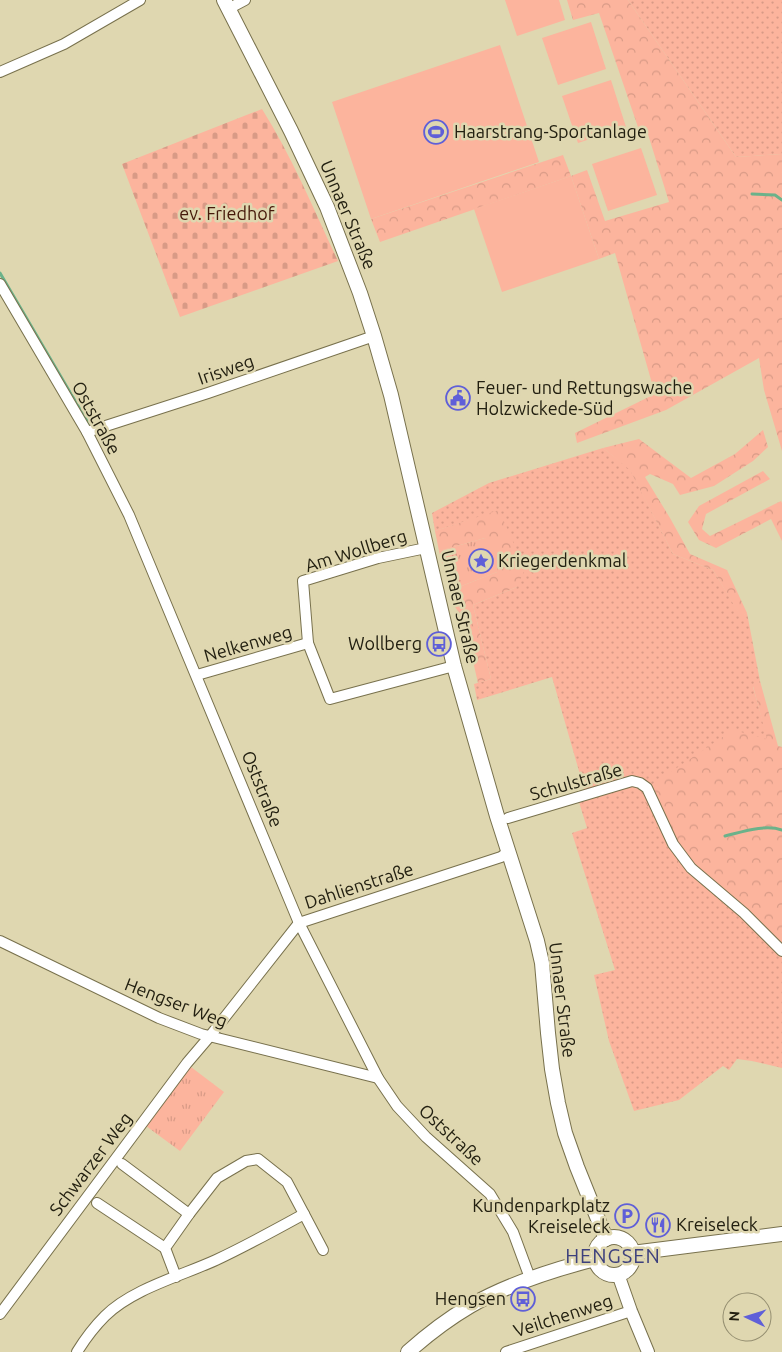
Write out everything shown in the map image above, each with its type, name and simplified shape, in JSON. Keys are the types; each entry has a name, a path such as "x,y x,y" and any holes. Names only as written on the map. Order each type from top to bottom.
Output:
{"main road":[{"name":"Unnaer Straße","path":"226,4 291,131 327,208 357,285 374,336 391,395 454,666 508,852 537,941 542,963 552,1069 565,1133 606,1239"},
{"path":"632,1253 782,1234"},
{"path":"615,1237 621,1239 629,1246 632,1253 628,1268 618,1274 606,1273 601,1270 595,1259 600,1243 615,1237"},
{"path":"408,1352 424,1338 471,1305 493,1294 530,1278 595,1259"}],"street":[{"path":"0,72 64,44 140,0"},
{"path":"226,4 246,0"},
{"name":"Oststraße","path":"0,284 86,432 130,515 299,923 378,1078 398,1106 426,1137 490,1194 513,1232 530,1278"},
{"name":"Irisweg","path":"86,432 208,393 374,336"},
{"name":"Am Wollberg","path":"426,548 378,558 303,581 308,643 330,699 454,666"},
{"name":"Nelkenweg","path":"197,675 308,643"},
{"name":"Schulstraße","path":"508,818 632,781 640,783 647,788 673,844 691,868 744,913 782,951"},
{"name":"Dahlienstraße","path":"210,1036 299,923 501,857 508,852"},
{"name":"Hengser Weg","path":"0,941 159,1018 201,1034 378,1078"},
{"name":"Schwarzer Weg","path":"0,1314 187,1063 210,1036"},
{"path":"165,1248 217,1178 246,1161 258,1159 287,1182 323,1250"},
{"path":"122,1164 190,1214"},
{"path":"97,1203 165,1248 176,1277"},
{"path":"77,1352 87,1335 106,1315 131,1297 235,1252 304,1214"},
{"path":"618,1274 630,1311 648,1352"},
{"name":"Veilchenweg","path":"506,1352 630,1311"}],"green space":[{"path":"505,0 559,0 565,20 517,36"},
{"path":"567,0 628,0 736,157 782,154 782,451 764,390 759,358 666,410 577,443 575,433 655,394 615,253 599,259 571,176 587,170 605,221 669,202 647,131 640,133 599,13 573,20"},
{"path":"628,0 782,0 782,154 736,157"},
{"path":"591,22 606,69 558,85 542,38"},
{"name":"Haarstrang-Sportanlage","path":"500,45 539,162 371,219 332,102"},
{"path":"611,80 626,127 578,143 562,96"},
{"name":"ev. Friedhof","path":"262,109 293,165 338,261 180,317 122,164"},
{"path":"641,148 657,195 608,211 592,164"},
{"path":"563,155 571,176 380,242 371,219"},
{"path":"571,176 599,259 502,292 474,209"},
{"path":"763,430 768,447 753,461 714,486 680,495 673,484 650,474 645,477 690,554 727,570 747,613 741,617 713,570 673,554 630,470 603,448 639,439 691,478 735,454"},
{"path":"603,448 630,469 673,554 713,570 741,616 747,613 760,681 753,687 768,740 749,924 782,956 782,1068 737,1059 729,1070 723,1066 679,1100 634,1111 609,1041 594,975 615,970 572,833 587,828 579,802 585,792 552,677 477,700 474,684 491,679 473,605 517,587 499,511 435,531 432,513 489,483"},
{"path":"763,471 770,479 706,514 702,529 710,536 781,501 782,541 771,519 716,548 699,540 688,522 699,506"},
{"path":"499,510 525,569 517,587 473,605 491,679 478,683 463,618 455,607 449,591 497,572 485,538 439,551 435,531"},
{"path":"485,538 495,544 500,561 497,572 449,591 439,551"},
{"path":"760,681 778,746 782,747 782,948 678,868 645,802 647,788 733,730 767,739 753,686"},
{"path":"187,1064 224,1092 180,1151 142,1123"}],"waterway":[{"path":"752,194 775,195 782,200"},
{"path":"0,273 91,428"},
{"path":"725,836 761,828 782,830"}],"place":[{"name":"Haarstrang-Sportanlage","path":"436,132"},
{"name":"Feuer- und Rettungswache Holzwickede-Süd","path":"458,398"},
{"name":"Kriegerdenkmal","path":"481,561"},
{"name":"Wollberg","path":"439,644"},
{"name":"Kundenparkplatz Kreiseleck","path":"627,1216"},
{"name":"Kreiseleck","path":"658,1225"},
{"name":"Hengsen","path":"523,1299"}],"district":[{"name":"HENGSEN","path":"613,1256"}]}
